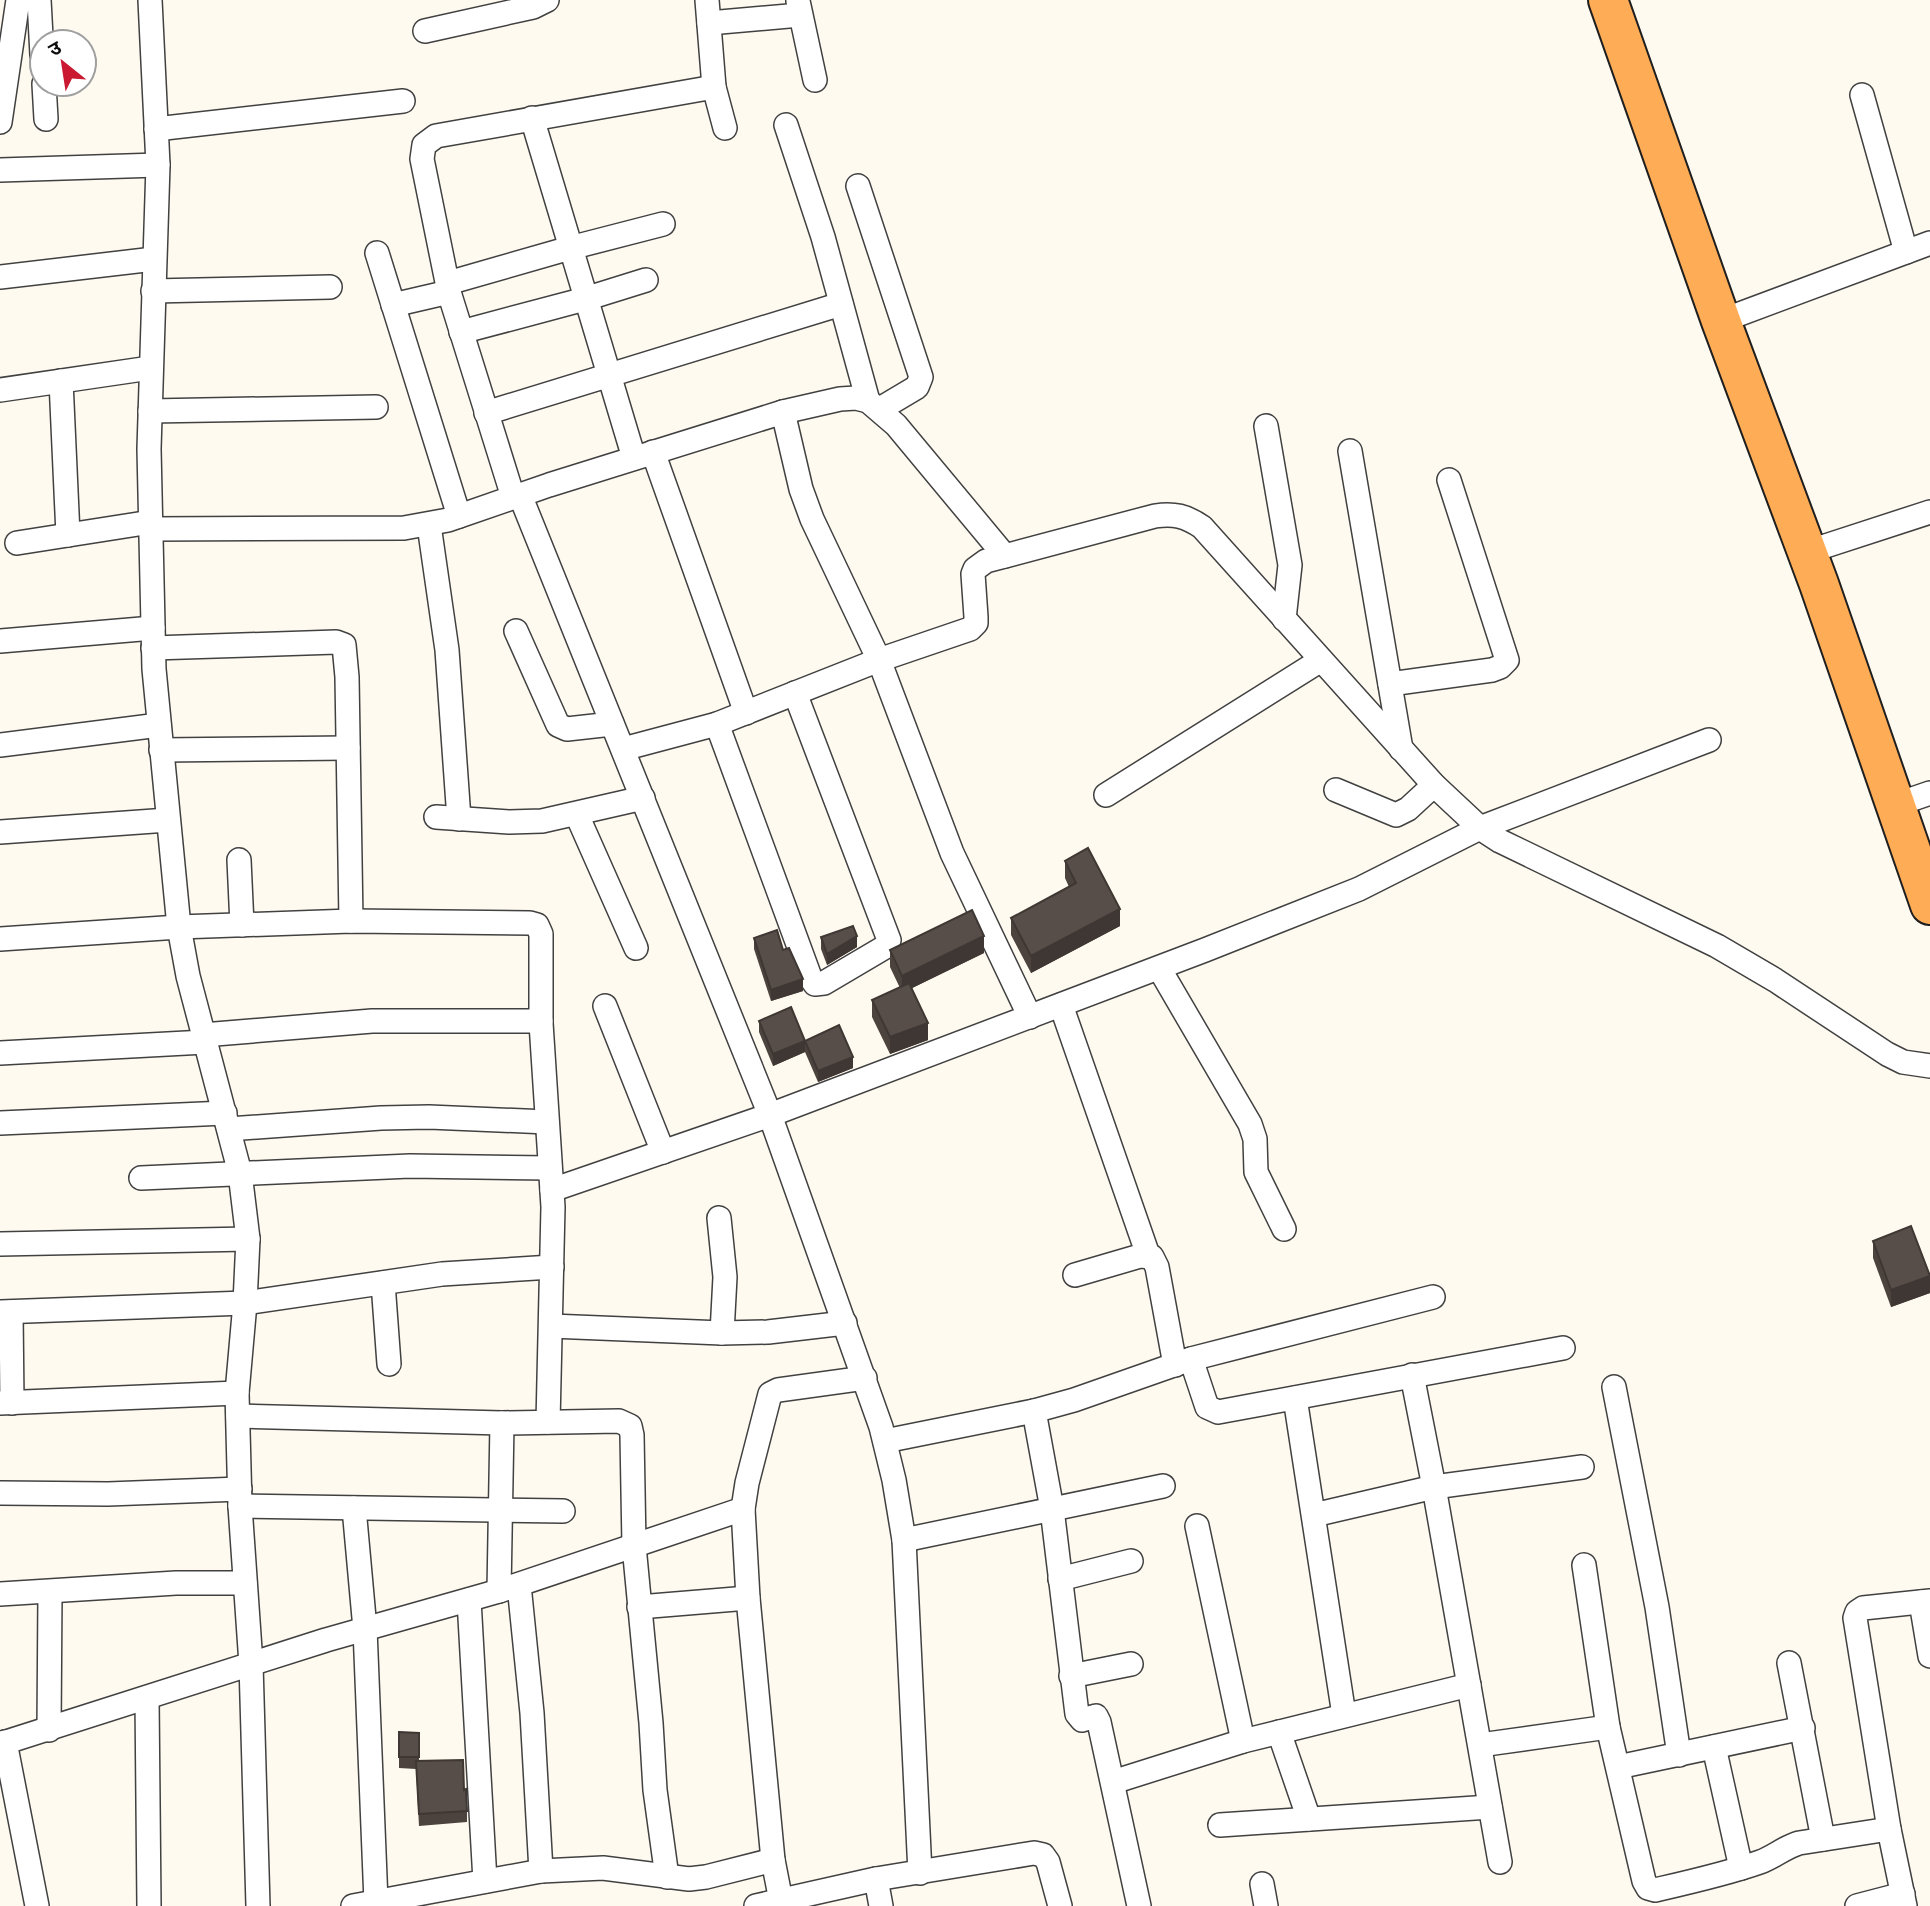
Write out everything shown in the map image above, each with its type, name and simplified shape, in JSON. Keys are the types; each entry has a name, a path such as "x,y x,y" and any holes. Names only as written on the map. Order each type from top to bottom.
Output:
{"highway":[{"path":"1608,0 1721,321 1807,552 1913,799 1930,905"}],"street":[{"path":"0,122 18,0"},
{"path":"39,0 41,28"},
{"path":"150,0 158,165 150,368 153,638 179,927 188,976 240,1173 247,1239 245,1303 237,1393 240,1497 251,1664 258,1906"},
{"path":"425,31 533,7 547,0"},
{"path":"707,0 714,87 725,128"},
{"path":"709,23 799,8 815,80"},
{"path":"714,87 436,136 424,145 422,159 449,287 486,413 517,496 771,1115 885,1441 904,1540 920,1873"},
{"path":"1862,95 1906,252"},
{"path":"45,98 46,119"},
{"path":"156,129 403,101"},
{"path":"532,118 607,374 643,455 746,713"},
{"path":"786,125 874,405"},
{"path":"0,170 158,165"},
{"path":"858,186 921,377 917,387 874,405"},
{"path":"393,305 570,247 663,224"},
{"path":"1721,321 1930,243"},
{"path":"377,253 459,516"},
{"path":"0,277 155,259"},
{"path":"461,332 585,299 646,279"},
{"path":"153,291 330,287"},
{"path":"486,413 841,304"},
{"path":"0,390 150,368"},
{"path":"61,382 68,535"},
{"path":"17,543 151,526 404,528 429,525 783,412 840,398 856,398 874,405 896,425 1005,556"},
{"path":"150,411 376,407"},
{"path":"783,412 805,501 879,660 952,853 1030,1017"},
{"path":"1266,426 1290,565 1284,619"},
{"path":"1350,451 1401,749"},
{"path":"1390,684 1492,670 1507,660 1449,480"},
{"path":"1807,552 1930,512"},
{"path":"622,749 717,724 879,660 974,627 976,617 973,574 975,569 986,561 1154,516 1178,515 1190,518 1202,527 1434,785 1480,828 1717,946 1775,980 1887,1054 1903,1062 1930,1066"},
{"path":"429,525 447,650 459,819"},
{"path":"516,631 558,725 573,729 612,724"},
{"path":"0,641 153,638 341,642 346,653 351,921"},
{"path":"1106,795 1321,660"},
{"path":"717,724 810,977 816,984 824,983 880,950 889,940 795,693"},
{"path":"0,745 159,725"},
{"path":"141,1178 410,1166 551,1179 663,1152 771,1115 1159,968 1359,889 1480,828 1709,740"},
{"path":"161,750 348,748"},
{"path":"1336,790 1396,814 1408,809 1434,785"},
{"path":"436,817 509,822 542,821 642,798"},
{"path":"577,814 636,948"},
{"path":"0,832 168,820"},
{"path":"239,860 242,925"},
{"path":"0,939 179,927 351,921 537,925 541,934 541,1021 551,1179 548,1422"},
{"path":"1159,968 1250,1124 1255,1139 1256,1172 1284,1229"},
{"path":"1061,1005 1147,1255"},
{"path":"605,1006 663,1152"},
{"path":"0,1053 204,1039 372,1021 541,1021"},
{"path":"0,1123 429,1117 547,1122"},
{"path":"719,1218 725,1277 722,1333"},
{"path":"0,1244 247,1239"},
{"path":"1075,1275 1147,1255 1152,1257 1183,1362 1207,1406 1218,1412 1563,1348"},
{"path":"237,1393 6,1403 6,1312 245,1303 442,1274 552,1267"},
{"path":"383,1283 389,1364"},
{"path":"885,1441 1034,1411 1183,1362 1433,1297"},
{"path":"551,1325 722,1333 768,1332 845,1323"},
{"path":"1412,1375 1500,1862"},
{"path":"781,1901 773,1860 748,1598 743,1509 747,1483 770,1394 778,1390 865,1378"},
{"path":"1614,1387 1657,1606 1679,1755"},
{"path":"1295,1398 1344,1715"},
{"path":"1034,1411 1052,1509 1077,1717 1082,1720 1092,1716 1097,1718 1139,1906"},
{"path":"238,1416 502,1423 620,1421 630,1426 634,1546 655,1790 667,1877"},
{"path":"502,1423 501,1510 509,1588 532,1713 541,1871"},
{"path":"1314,1515 1434,1487 1582,1467"},
{"path":"904,1540 1163,1486"},
{"path":"0,1493 240,1497 354,1508 563,1511"},
{"path":"354,1508 365,1629 376,1902"},
{"path":"37,1906 3,1743 365,1629 509,1588 743,1509"},
{"path":"1197,1526 1243,1741"},
{"path":"1060,1579 1130,1561"},
{"path":"1584,1565 1608,1727 1644,1881 1648,1888 1655,1890 1741,1868 1768,1859 1792,1845 1889,1829"},
{"path":"0,1594 163,1583 245,1584"},
{"path":"49,1730 50,1592"},
{"path":"639,1606 748,1598"},
{"path":"469,1600 485,1881"},
{"path":"1857,1906 1904,1900 1889,1829 1855,1618 1861,1609 1926,1602 1930,1656"},
{"path":"1789,1663 1823,1839"},
{"path":"1071,1676 1131,1664"},
{"path":"1113,1782 1279,1731 1469,1685"},
{"path":"147,1698 149,1906"},
{"path":"1480,1745 1608,1727"},
{"path":"1618,1767 1803,1728"},
{"path":"1279,1731 1309,1819"},
{"path":"1714,1747 1741,1868"},
{"path":"1220,1825 1490,1807"},
{"path":"756,1906 877,1879 1039,1853 1048,1862 1060,1906"},
{"path":"353,1906 429,1899 485,1881 541,1871 603,1868 689,1879 773,1860"},
{"path":"877,1879 881,1906"}],"building":[{"path":"1088,848 1120,909 1031,956 1011,918 1076,883 1065,861"},
{"path":"972,910 984,936 902,976 890,950"},
{"path":"853,926 857,936 827,954 821,937"},
{"path":"777,930 783,950 789,948 803,979 771,990 754,938"},
{"path":"909,983 928,1023 890,1037 872,1000"},
{"path":"791,1007 805,1041 773,1054 759,1021"},
{"path":"839,1025 853,1057 818,1071 805,1041"},
{"path":"1911,1226 1930,1276 1891,1290 1873,1241"},
{"path":"399,1732 419,1733 419,1757 399,1757"},
{"path":"463,1760 467,1811 419,1814 416,1761"}]}
